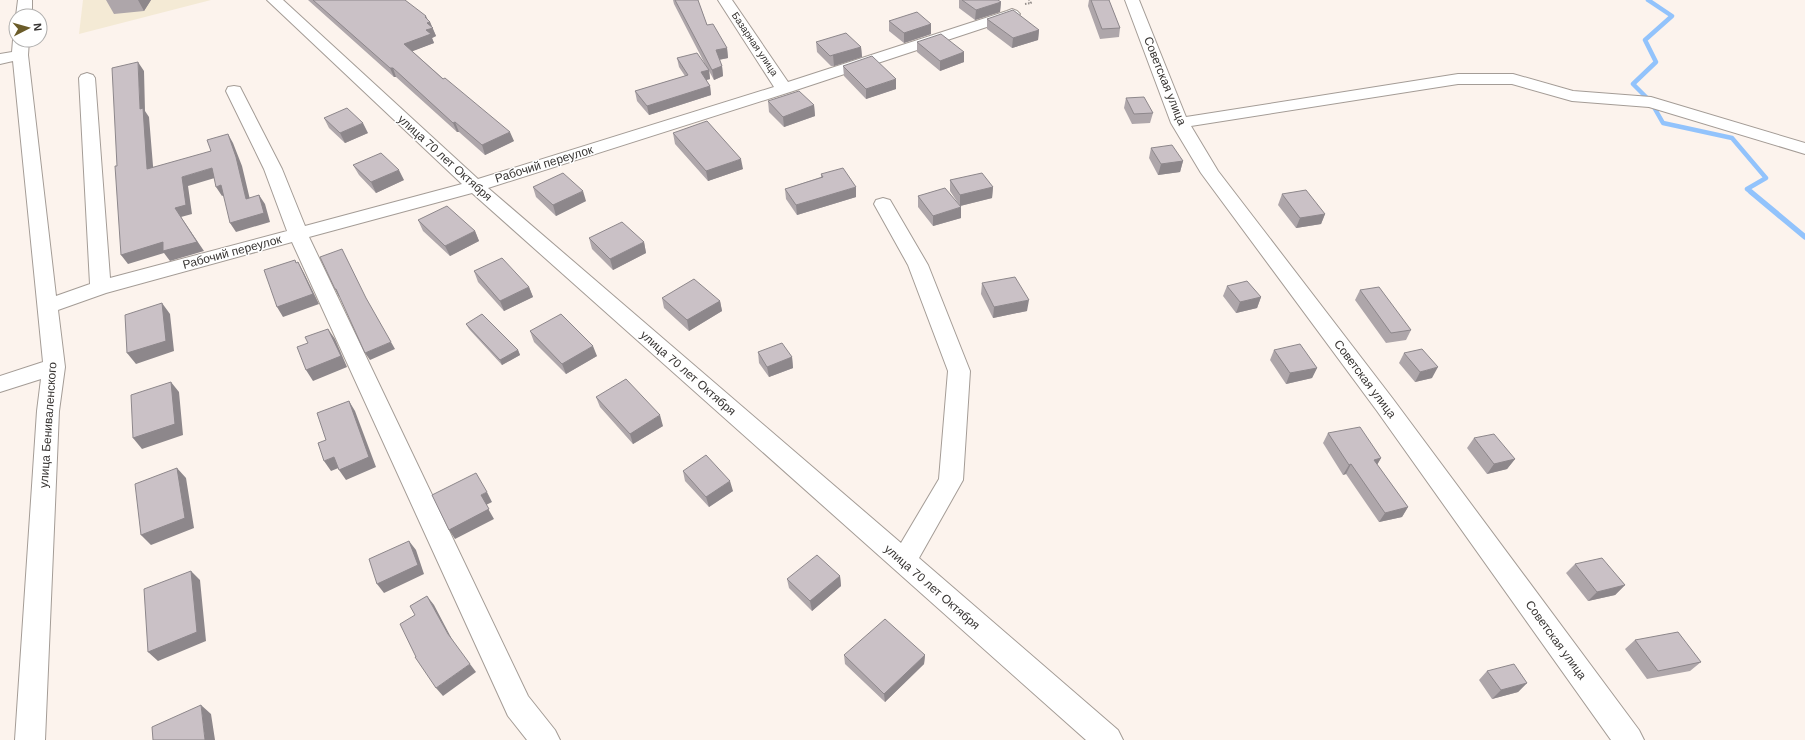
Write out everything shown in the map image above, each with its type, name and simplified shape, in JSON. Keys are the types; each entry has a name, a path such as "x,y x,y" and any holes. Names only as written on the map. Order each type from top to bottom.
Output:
{"street":[{"name":"улица 70 лет Октября","path":"274,0 475,186 1108,740"},
{"name":"Базарная улица","path":"725,0 784,89"},
{"name":"Советская улица","path":"1132,0 1180,123 1210,173 1385,405 1629,740"},
{"name":"Рабочий переулок","path":"48,306 100,288 475,186 784,89 1012,14"},
{"name":"улица Бениваленского","path":"14,52 48,306 54,367 48,411 30,740"},
{"path":"87,78 100,288"},
{"path":"1180,123 1458,79 1513,79 1572,96 1651,102 1805,149"},
{"path":"234,91 273,169 298,234 518,706 545,740"},
{"path":"883,204 918,266 959,371 951,480 903,562"},
{"path":"0,384 54,367"}],"shaded area":[{"path":"83,0 211,0 79,34"}],"building":[{"path":"313,0 405,0 426,16 425,17 430,22 427,23 433,28 426,30 431,34 404,44 443,79 445,78 510,132 482,145 455,122 453,123 393,68 390,68"},
{"path":"675,0 698,0 707,25 713,24 727,48 716,50 722,66 712,70"},
{"path":"962,0 998,0 1001,2 976,10"},
{"path":"1091,0 1109,0 1120,28 1102,29"},
{"path":"1013,10 1039,30 1013,38 987,19"},
{"path":"917,12 931,24 904,33 889,21"},
{"path":"846,33 861,47 830,56 816,42"},
{"path":"941,34 964,52 940,61 917,42"},
{"path":"697,53 709,70 701,72 710,86 647,106 635,91 688,75 677,58"},
{"path":"872,56 896,79 866,89 843,66"},
{"path":"138,62 140,109 143,108 147,169 211,151 207,140 228,134 236,157 246,199 259,195 264,213 230,223 221,185 216,187 212,168 182,177 186,205 175,208 197,242 163,251 163,242 121,255 115,166 117,166 112,68"},
{"path":"799,91 814,105 783,117 768,101"},
{"path":"1144,97 1153,113 1134,114 1126,98"},
{"path":"347,108 363,123 340,133 324,118"},
{"path":"707,121 741,159 706,171 673,133"},
{"path":"1172,145 1183,161 1161,164 1151,148"},
{"path":"381,153 399,170 371,182 353,165"},
{"path":"843,168 856,187 796,205 785,189 823,177 821,174"},
{"path":"563,173 583,191 553,205 533,187"},
{"path":"982,173 993,187 960,195 950,180"},
{"path":"945,188 961,207 933,216 918,196"},
{"path":"1306,190 1325,214 1300,218 1282,194"},
{"path":"447,206 475,231 445,246 418,220"},
{"path":"622,222 644,242 610,259 589,238"},
{"path":"342,249 366,298 391,342 365,353 320,257"},
{"path":"502,258 529,287 500,301 474,271"},
{"path":"295,260 296,263 298,262 313,294 277,307 264,270"},
{"path":"1015,277 1029,300 994,307 982,283"},
{"path":"694,279 720,301 687,320 662,298"},
{"path":"1247,281 1261,297 1240,302 1227,286"},
{"path":"1379,287 1411,330 1391,333 1360,290"},
{"path":"162,303 166,341 127,353 125,315"},
{"path":"482,314 518,350 500,360 466,324"},
{"path":"561,314 593,346 562,364 530,331"},
{"path":"328,329 341,356 306,370 297,347 308,343 305,337"},
{"path":"782,343 792,357 767,367 758,352"},
{"path":"1300,344 1317,368 1290,373 1274,350"},
{"path":"1422,349 1438,367 1420,372 1404,353"},
{"path":"626,379 660,415 630,434 596,397"},
{"path":"171,382 175,424 133,438 131,395"},
{"path":"349,401 369,457 339,470 334,457 324,461 318,443 326,440 317,413"},
{"path":"1360,427 1381,458 1374,460 1408,507 1385,513 1351,464 1349,465 1328,433"},
{"path":"1494,434 1515,459 1494,464 1474,438"},
{"path":"706,455 730,481 706,497 683,471"},
{"path":"177,468 185,518 141,535 135,484"},
{"path":"476,473 487,492 481,495 489,509 449,530 432,495"},
{"path":"409,541 418,565 377,584 369,559"},
{"path":"817,555 840,576 810,601 787,579"},
{"path":"1602,558 1625,585 1597,592 1575,564"},
{"path":"191,571 197,632 148,652 144,589"},
{"path":"427,596 448,634 470,664 436,688 415,657 400,624 415,615 410,606"},
{"path":"885,619 925,655 884,694 844,655"},
{"path":"1678,632 1701,662 1658,671 1635,640"},
{"path":"1514,664 1527,683 1501,690 1487,671"},
{"path":"201,705 205,740 153,740 152,727"}],"waterway":[{"path":"1648,0 1672,16 1645,40 1656,62 1633,84 1651,102 1663,123 1732,138 1766,178 1747,189 1752,193"},
{"path":"1751,192 1805,237"}]}
